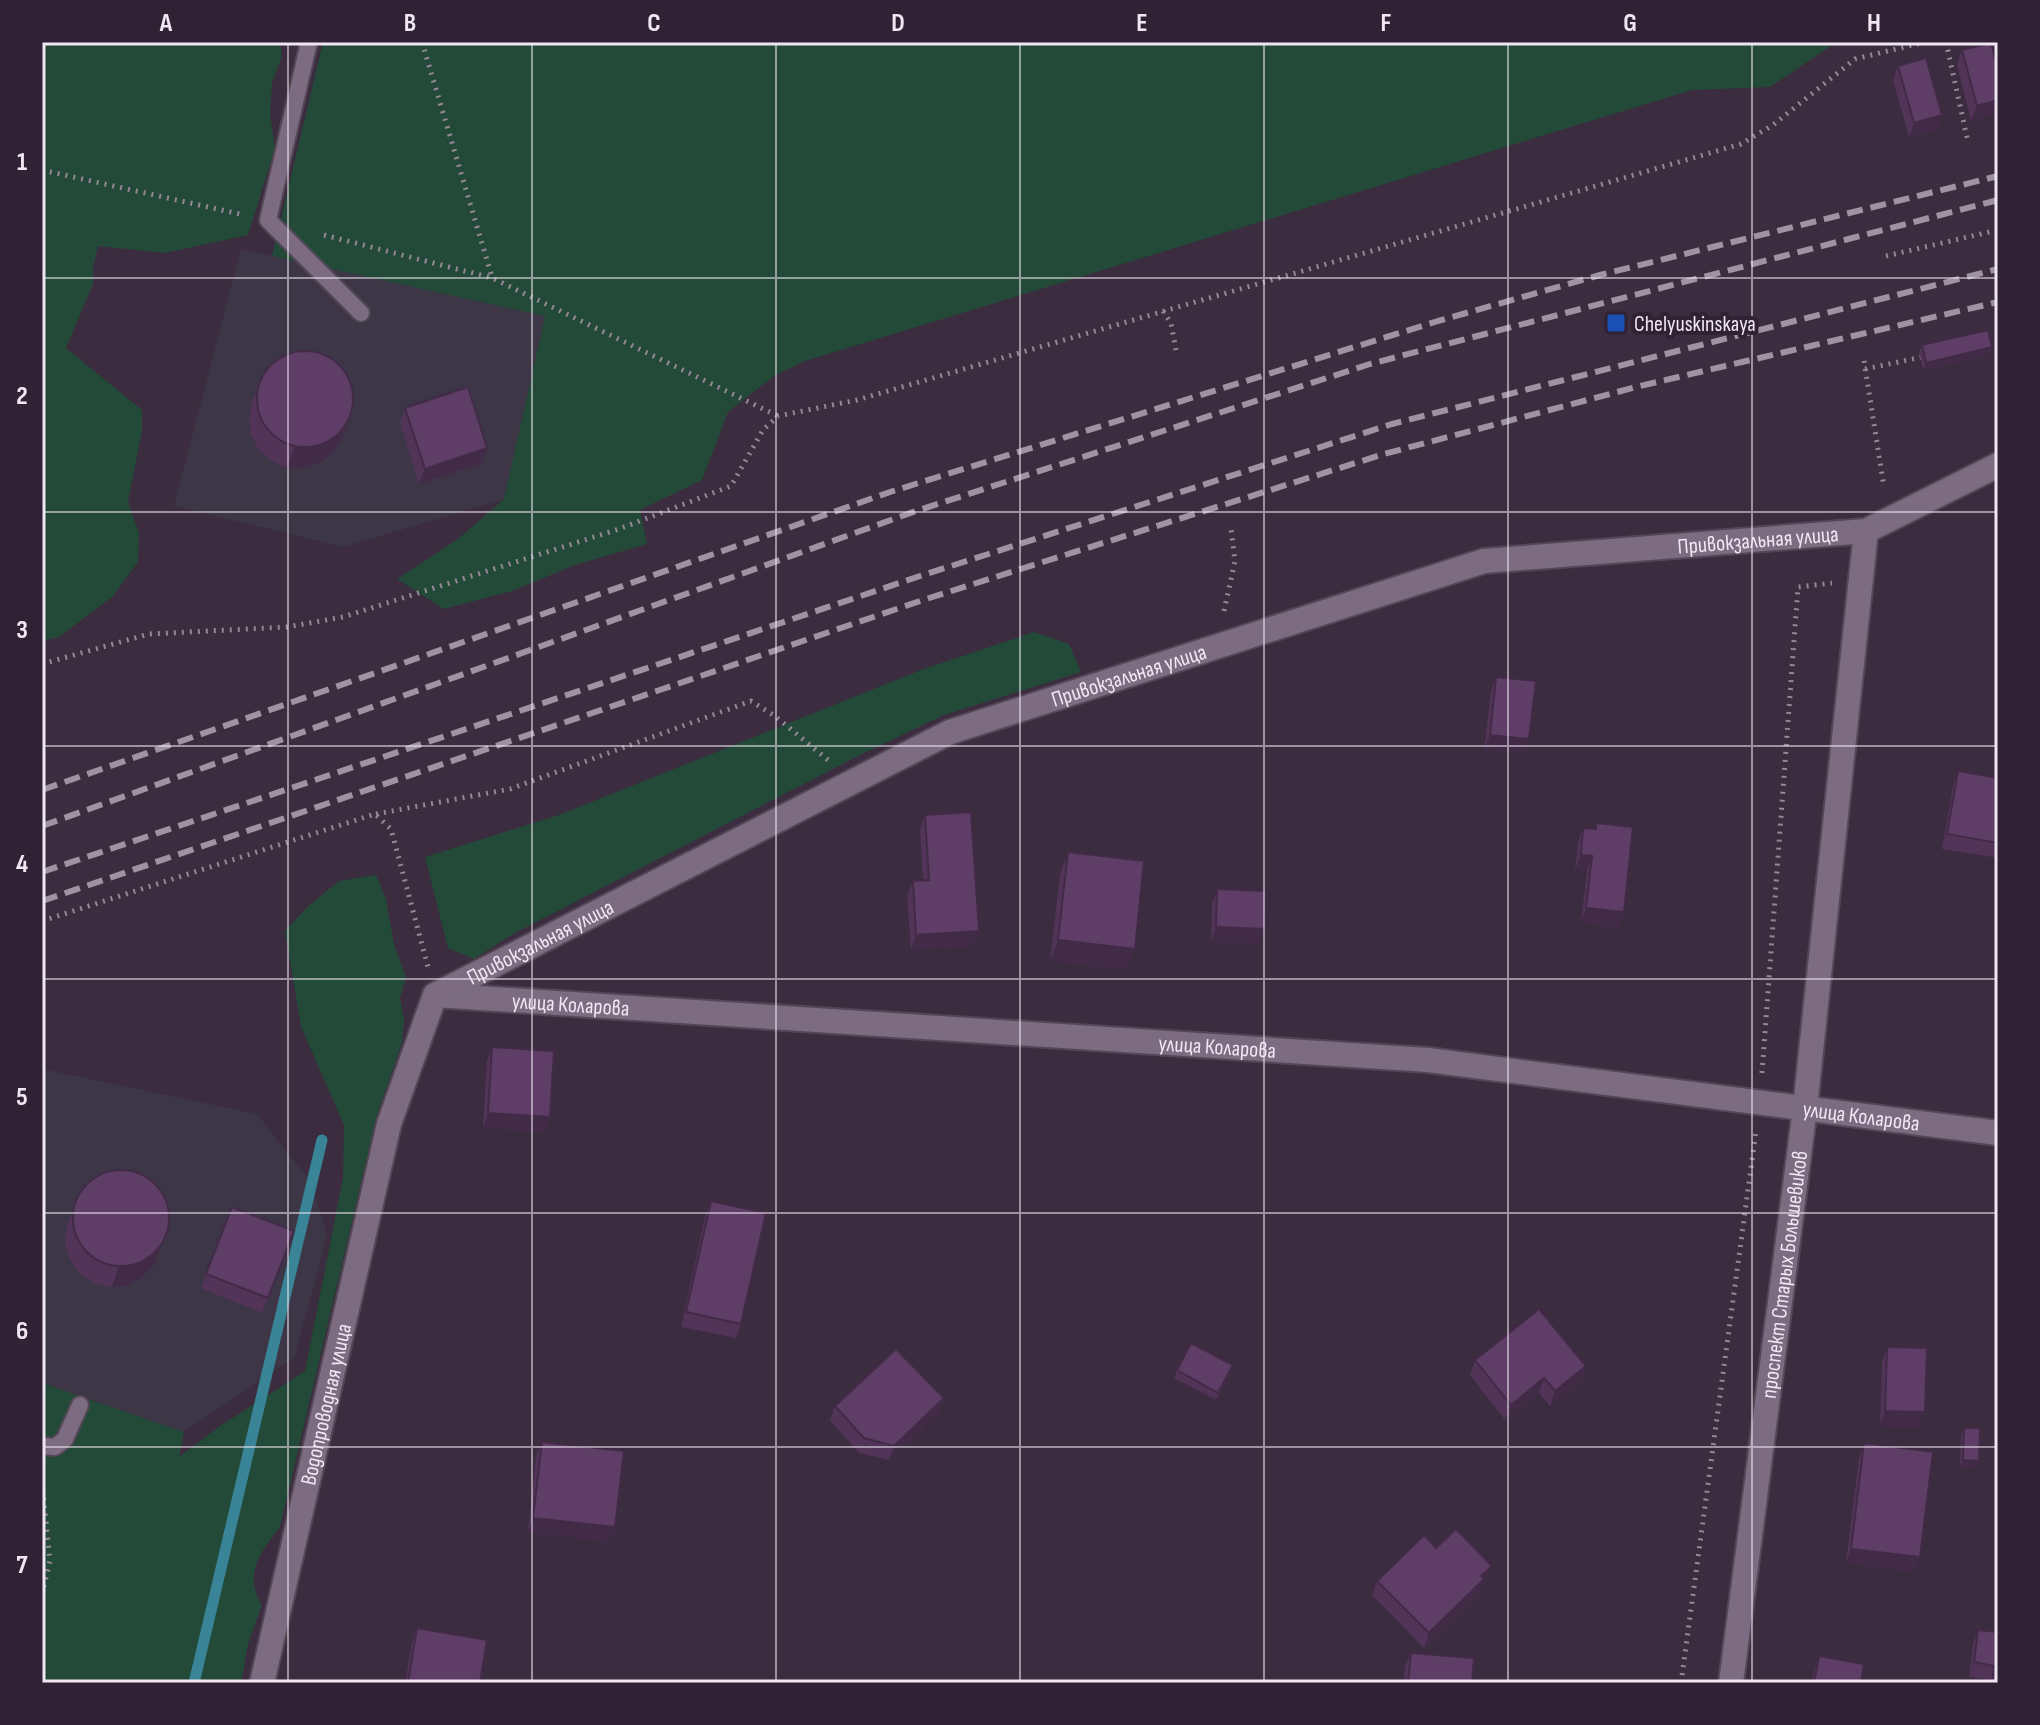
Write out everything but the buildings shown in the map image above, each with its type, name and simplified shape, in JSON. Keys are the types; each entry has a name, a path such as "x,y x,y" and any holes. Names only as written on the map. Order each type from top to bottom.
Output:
{"street":[{"name":"Привокзальная улица","path":"435,995 950,732 1484,561 1866,531 1998,465"},
{"name":"проспект Старых Большевиков","path":"1731,1683 1805,1108 1866,531"},
{"name":"улица Коларова","path":"435,995 1428,1060 1998,1133"},
{"name":"Водопроводная улица","path":"262,1683 389,1124 435,995"}],"lane":[{"path":"309,42 268,220 361,313"},
{"path":"42,1446 55,1447 65,1439 80,1405"}],"path":[{"path":"422,42 492,278"},
{"path":"42,664 149,634 287,627 343,617 619,529 731,486 763,430 778,416 857,400 1741,144 1773,125 1855,59 1925,42"},
{"path":"1946,42 1968,142"},
{"path":"42,170 268,220 492,278 778,416"},
{"path":"1886,256 1998,230"},
{"path":"1163,311 1171,323 1176,350"},
{"path":"1865,369 1939,353"},
{"path":"1864,361 1889,519"},
{"path":"1219,646 1235,561 1231,529"},
{"path":"42,921 375,814 510,789 751,701 775,716 825,757 851,783"},
{"path":"375,814 391,829 435,995"},
{"path":"42,1482 50,1561 42,1594"}],"shaded area":[{"path":"241,249 545,316 504,499 344,547 174,506"},
{"path":"42,1069 257,1114 311,1182 327,1235 295,1357 184,1432 42,1383"}],"green space":[{"path":"42,42 280,42 282,56 272,83 270,113 275,148 248,235 165,253 98,246 93,284 66,348 142,410 142,431 128,502 139,533 138,562 112,597 59,637 42,641"},
{"path":"323,42 1837,42 1770,87 1692,90 805,361 774,376 728,412 702,480 640,510 647,544 575,565 512,591 444,609 397,579 458,539 504,499 545,316 272,256"},
{"path":"1034,632 1069,644 1081,672 944,715 513,934 474,959 448,948 425,857 559,815 921,670"},
{"path":"376,875 386,899 394,945 406,977 400,998 404,1021 402,1043 377,1115 280,1527 256,1564 254,1584 262,1605 248,1644 241,1683 42,1683 42,1383 184,1432 179,1457 220,1426 305,1371 343,1178 344,1125 301,1027 285,931 306,908 339,881"}],"waterway":[{"path":"194,1683 322,1140"}],"railway":[{"path":"42,790 893,491 1438,321 1600,275 1998,176"},
{"path":"42,826 916,511 1370,364 1998,200"},
{"path":"42,872 920,576 1392,424 1998,269"},
{"path":"42,901 923,600 1384,454 1640,386 1998,302"}],"place":[{"name":"Chelyuskinskaya","path":"1616,323"}]}
